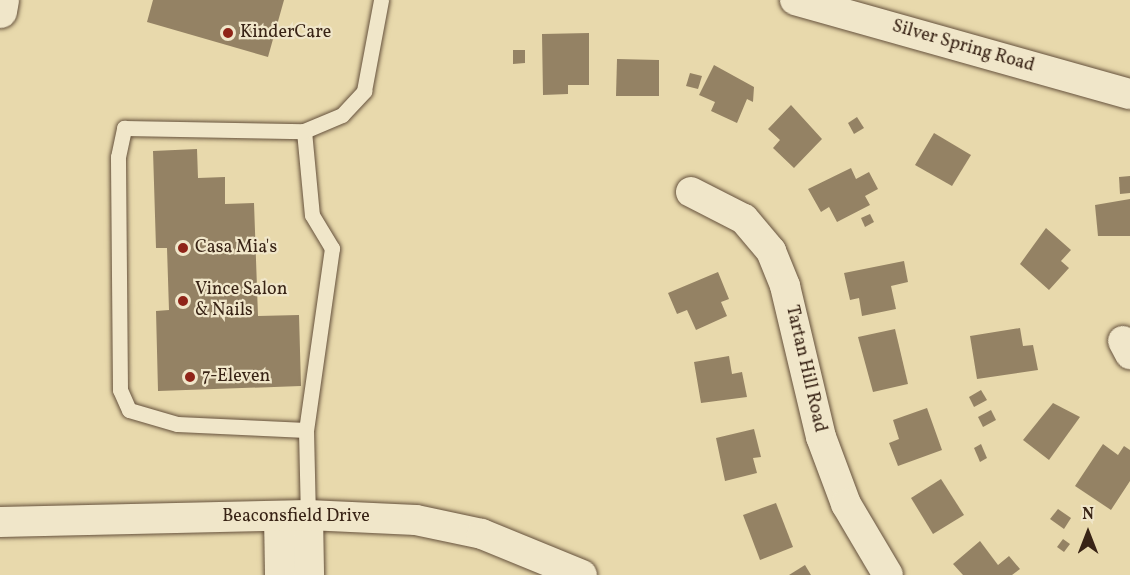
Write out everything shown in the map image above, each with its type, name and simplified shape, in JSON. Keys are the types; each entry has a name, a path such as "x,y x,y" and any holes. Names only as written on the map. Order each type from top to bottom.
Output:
{"main road":[{"path":"0,11 2,0"}],"street":[{"name":"Silver Spring Road","path":"795,0 1130,94"},
{"name":"Tartan Hill Road","path":"691,192 744,219 771,251 788,296 821,438 846,504 888,575"},
{"name":"Beaconsfield Drive","path":"0,522 293,516 447,525 513,545 582,575"},
{"path":"280,575 293,516"},
{"path":"293,516 309,575"}],"lane":[{"path":"306,430 177,424 129,410 120,390 118,169 124,128 304,131 342,115 364,91 381,0"},
{"path":"293,516 332,248 312,215 304,131"}],"building":[{"path":"153,0 284,0 268,57 147,22"},
{"path":"589,33 589,85 568,85 568,94 543,95 542,34"},
{"path":"513,50 525,50 525,63 513,64"},
{"path":"617,59 659,60 659,96 616,96"},
{"path":"714,65 754,87 753,102 747,99 737,123 711,111 715,102 699,95"},
{"path":"690,73 702,76 698,89 686,86"},
{"path":"791,105 822,139 794,168 773,148 780,140 768,129"},
{"path":"857,117 864,128 854,134 848,123"},
{"path":"934,133 971,155 952,186 915,165"},
{"path":"197,149 198,178 225,177 225,204 254,203 258,316 299,315 301,386 158,391 156,311 169,310 167,248 156,248 153,151"},
{"path":"851,168 856,179 869,172 878,189 865,196 870,205 837,222 829,207 821,212 808,189"},
{"path":"1130,176 1130,193 1120,194 1119,177"},
{"path":"1130,199 1130,236 1098,236 1095,205"},
{"path":"870,214 874,222 865,227 861,218"},
{"path":"1046,228 1071,250 1061,261 1069,268 1049,290 1020,264"},
{"path":"904,261 908,282 891,286 896,309 862,316 859,298 850,300 844,273"},
{"path":"718,272 729,299 721,302 727,316 696,330 687,310 677,314 668,293"},
{"path":"1020,328 1023,346 1033,345 1038,370 977,379 970,336"},
{"path":"895,329 908,384 873,392 858,337"},
{"path":"729,356 732,374 742,372 747,397 701,403 694,362"},
{"path":"981,390 987,400 974,407 969,397"},
{"path":"1053,403 1080,417 1049,460 1023,440"},
{"path":"927,408 942,450 898,466 889,443 899,439 893,420"},
{"path":"991,410 996,420 983,427 978,417"},
{"path":"754,429 761,457 753,458 757,473 725,481 716,438"},
{"path":"981,444 987,458 980,462 974,448"},
{"path":"1103,444 1118,455 1124,446 1130,450 1130,481 1111,510 1075,486"},
{"path":"941,479 964,515 933,534 911,498"},
{"path":"776,503 793,547 760,560 743,515"},
{"path":"1058,509 1071,518 1064,529 1050,519"},
{"path":"1063,539 1070,544 1064,552 1057,547"},
{"path":"980,541 998,565 1009,556 1020,569 1012,575 963,575 953,564"},
{"path":"805,565 811,575 789,575"}],"place":[{"name":"KinderCare","path":"228,33"},
{"name":"Casa Mia's","path":"183,248"},
{"name":"Vince Salon & Nails","path":"183,301"},
{"name":"7-Eleven","path":"190,377"}]}
